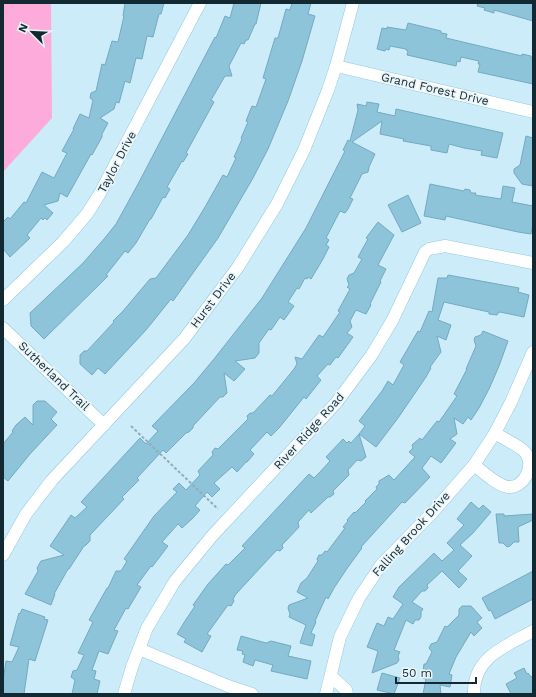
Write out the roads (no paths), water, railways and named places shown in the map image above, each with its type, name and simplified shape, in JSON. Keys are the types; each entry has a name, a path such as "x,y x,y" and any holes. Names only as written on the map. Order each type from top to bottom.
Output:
{"street":[{"name":"Taylor Drive","path":"3,300 64,242 87,214 99,195 200,3"},
{"name":"Hurst Drive","path":"3,555 22,520 39,496 63,468 184,339 238,267 286,187 319,113 336,66 353,3"},
{"name":"Grand Forest Drive","path":"336,66 533,112"},
{"name":"River Ridge Road","path":"124,694 147,628 164,598 187,564 336,403 358,374 392,321 425,252 429,249 445,246 533,263"},
{"name":"Sutherland Trail","path":"3,328 104,425"},
{"name":"Falling Brook Drive","path":"326,694 340,637 349,616 369,582 381,565 432,513 474,465 495,433 511,402 533,352"},
{"path":"474,465 501,485 508,487 517,485 525,480 530,471 530,462 525,452 495,433"},
{"path":"474,694 475,682 486,659 533,631"},
{"path":"139,649 228,686 252,694"},
{"path":"331,676 346,690 347,694"}]}
